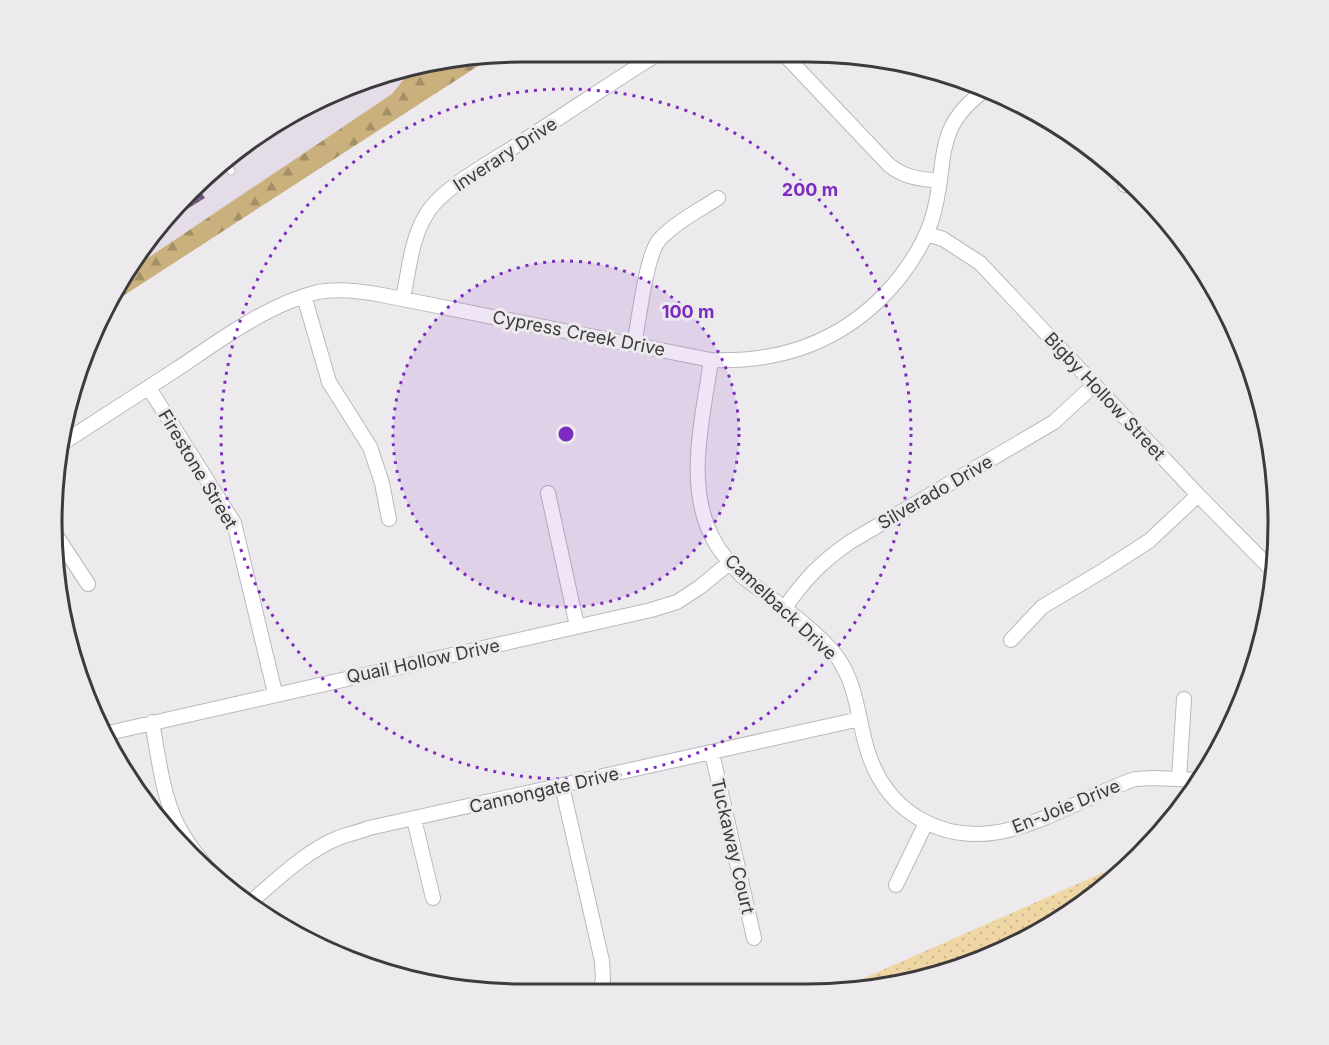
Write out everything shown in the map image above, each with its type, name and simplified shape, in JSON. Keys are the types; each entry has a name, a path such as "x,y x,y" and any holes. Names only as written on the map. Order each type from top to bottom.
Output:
{"street":[{"name":"Inverary Drive","path":"403,298 419,228 427,213 438,200 479,170 645,62"},
{"path":"791,62 889,165 899,173 912,178 940,181"},
{"name":"Cypress Creek Drive","path":"69,439 263,315 304,297 337,290 403,298 711,360 735,361 765,357 829,337 873,307 912,261 927,234 936,204 943,152 955,119 962,108 979,95"},
{"path":"634,344 650,264 657,241 676,224 717,198"},
{"name":"Bigby Hollow Street","path":"927,234 943,239 980,263 1198,495 1266,564"},
{"path":"304,297 329,382 370,447 382,483 389,519"},
{"name":"Camelback Drive","path":"711,360 697,457 698,482 706,522 716,544 742,576 834,652 850,679 870,759 888,792 904,807"},
{"name":"Silverado Drive","path":"784,609 799,587 824,560 850,542 1054,422 1094,385"},
{"name":"Firestone Street","path":"149,388 234,524 275,693"},
{"path":"548,492 577,626"},
{"path":"1011,640 1042,607 1149,541 1198,495"},
{"path":"62,545 87,584"},
{"name":"Quail Hollow Drive","path":"112,732 275,693 651,610 677,602 729,562"},
{"path":"1179,779 1184,699"},
{"name":"Cannongate Drive","path":"255,898 316,849 338,838 860,719"},
{"path":"152,722 168,799 184,834"},
{"name":"Tuckaway Court","path":"712,753 753,938"},
{"name":"En-Joie Drive","path":"904,807 926,824 947,832 974,834 999,832 1022,826 1135,779 1190,780"},
{"path":"562,786 602,961 602,984"},
{"path":"414,819 433,898"},
{"path":"896,885 926,824"}],"shaded area":[{"path":"407,76 393,94 142,262 176,219 197,197 219,176 266,139 319,109 374,86"},
{"path":"1108,870 1063,906 1037,922 983,948 926,968 857,981"}],"green space":[{"path":"483,63 120,298 142,262 392,94 406,76"}],"building":[{"path":"202,193 205,198 183,212"}]}
